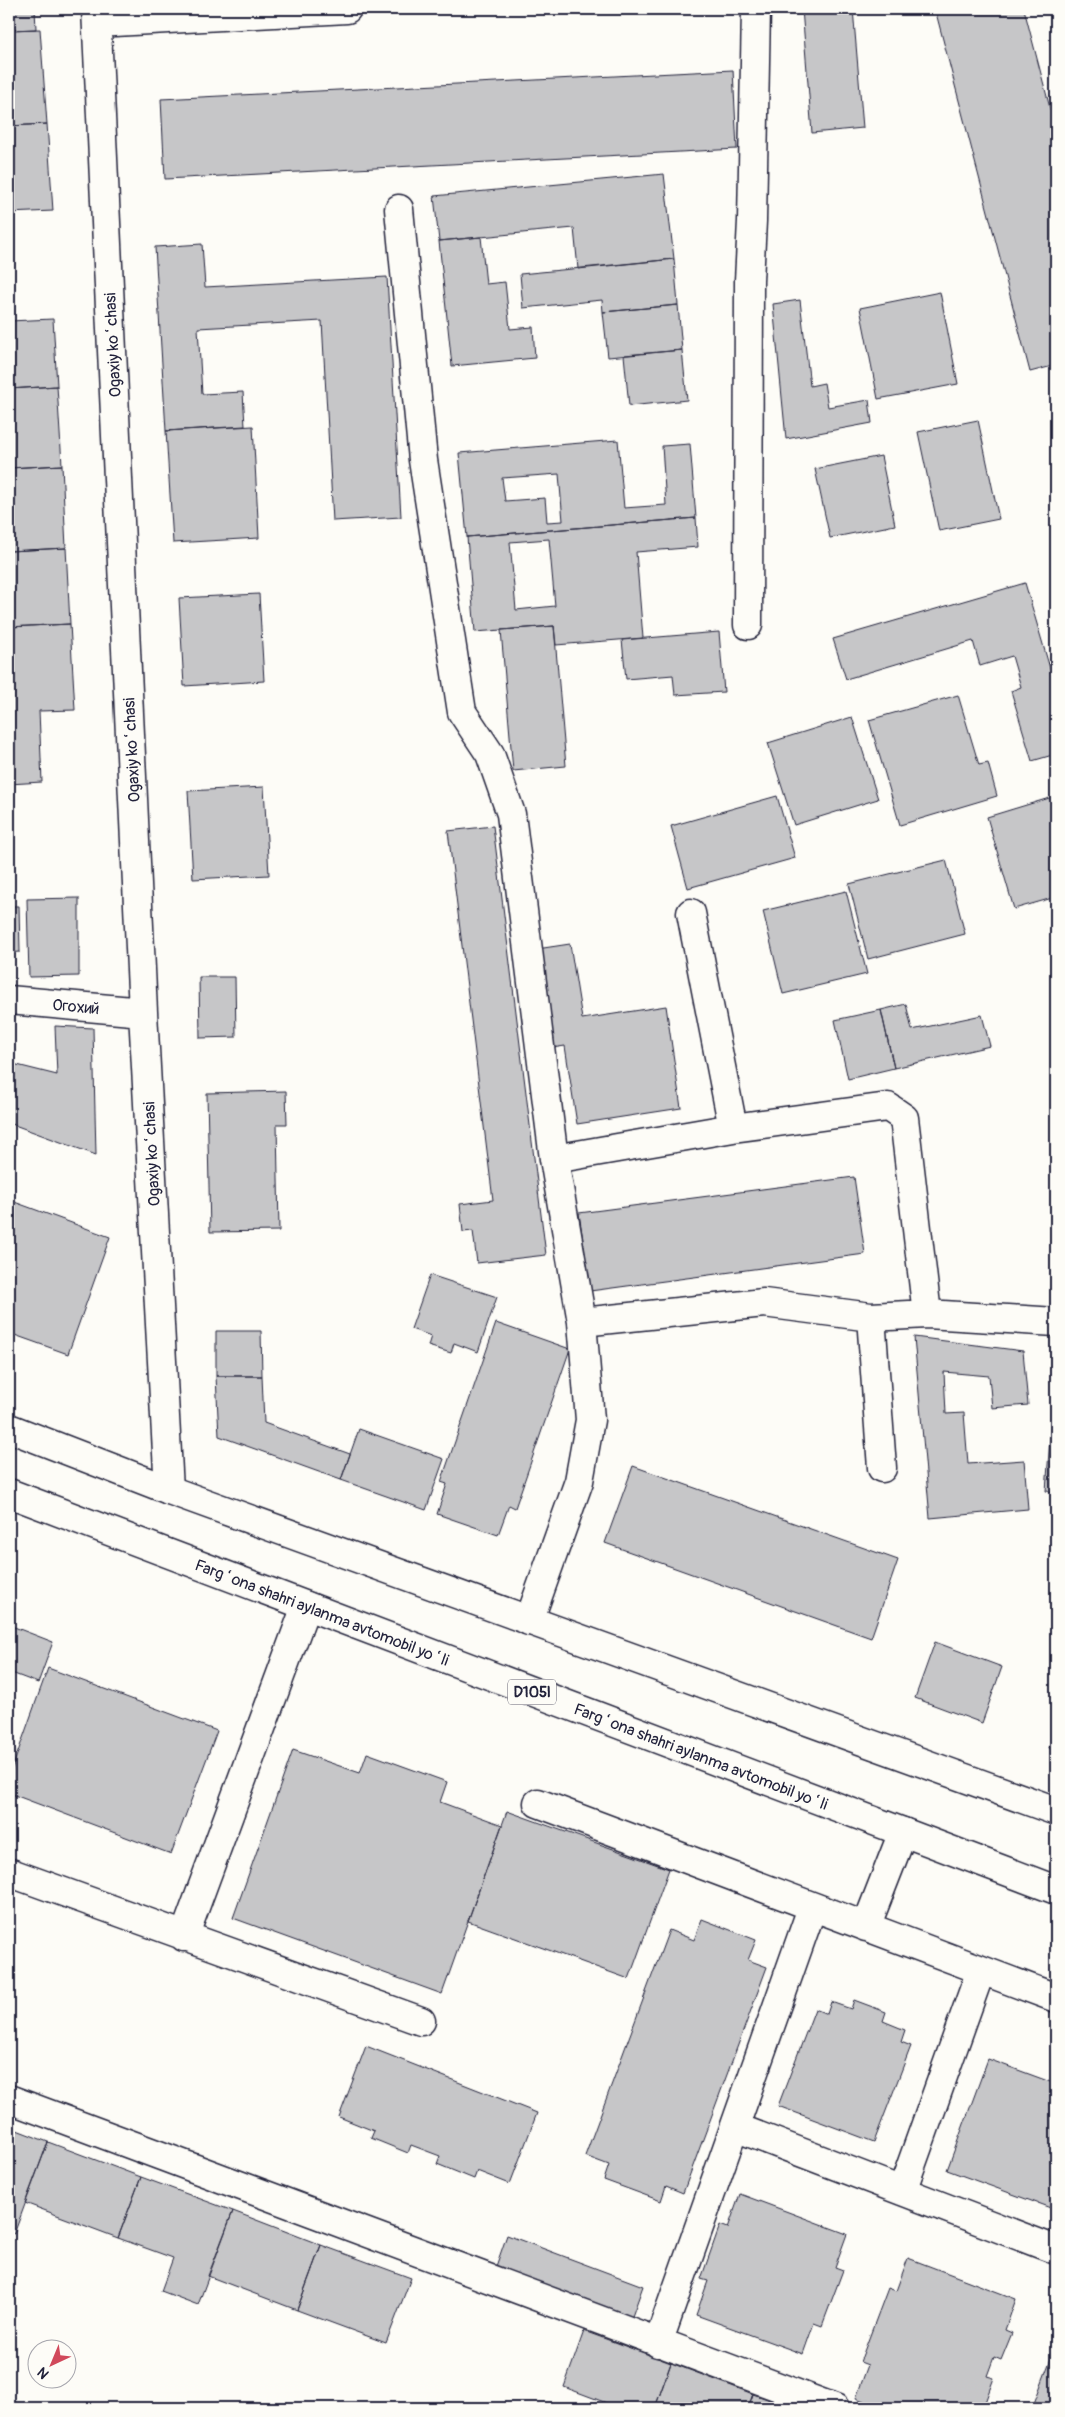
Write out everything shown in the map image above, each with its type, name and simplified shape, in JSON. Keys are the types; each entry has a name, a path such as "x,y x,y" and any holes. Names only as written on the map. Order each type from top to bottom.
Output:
{"main road":[{"path":"96,16 347,9"},
{"path":"748,625 749,281 756,9"},
{"name":"Ogaxiy koʻchasi","path":"96,16 143,1012 169,1490"},
{"path":"399,209 423,460 462,712 490,754 511,814 554,1159 582,1322 590,1420 579,1481 529,1621"},
{"path":"691,913 733,1128"},
{"name":"Огохий","path":"9,1000 143,1012"},
{"path":"554,1159 733,1128 888,1106 904,1118 927,1314"},
{"path":"582,1322 764,1303 871,1317 927,1314 1056,1322"},
{"path":"871,1317 882,1468"},
{"path":"9,1428 169,1490 1056,1812"},
{"name":"Fargʻona shahri aylanma avtomobil yoʻli","path":"9,1493 1056,1890"},
{"path":"184,1937 306,1606"},
{"path":"538,1804 1056,1998"},
{"path":"866,1927 903,1832"},
{"path":"9,1876 11,1873 420,2022"},
{"path":"658,2343 812,1908"},
{"path":"902,2191 981,1970"},
{"path":"9,2099 835,2408"},
{"path":"735,2127 1056,2250"}],"building":[{"path":"9,9 35,9 36,29 9,30"},
{"path":"802,9 853,9 863,128 812,133"},
{"path":"935,9 1024,9 1056,131 1056,365 1030,372"},
{"path":"40,29 47,124 9,126 9,30"},
{"path":"733,70 737,149 165,179 161,99"},
{"path":"47,124 53,211 9,213 9,126"},
{"path":"664,174 674,259 578,269 574,228 439,241 434,196"},
{"path":"481,237 486,284 505,282 510,329 533,327 535,358 452,366 439,241"},
{"path":"202,244 205,287 387,277 401,517 333,521 322,321 198,328 202,394 243,392 245,426 166,431 155,247"},
{"path":"674,259 678,305 603,312 602,300 523,308 520,274"},
{"path":"940,292 958,384 878,399 860,308"},
{"path":"800,300 810,386 824,383 828,407 869,400 872,423 786,439 773,304"},
{"path":"678,305 682,350 608,357 603,312"},
{"path":"53,319 57,386 9,389 9,321"},
{"path":"682,350 687,400 629,406 624,355"},
{"path":"57,386 62,465 9,468 9,389"},
{"path":"978,420 999,519 939,531 918,432"},
{"path":"253,426 259,538 173,543 166,431"},
{"path":"618,440 624,508 666,505 662,446 690,444 696,518 467,537 459,453","holes":["559,474 563,521 547,522 545,498 505,501 502,478"]},
{"path":"881,456 895,525 830,538 815,469"},
{"path":"62,465 66,548 9,551 9,468"},
{"path":"696,518 698,547 636,552 643,638 556,645 554,626 475,632 467,537","holes":["549,539 555,606 516,610 510,542"]},
{"path":"66,548 70,624 9,627 9,551"},
{"path":"1025,583 1056,689 1056,754 1032,761 1011,691 1021,687 1012,656 980,666 973,641 846,679 833,639"},
{"path":"259,594 264,681 184,686 179,598"},
{"path":"70,624 75,710 39,711 42,782 9,784 9,627"},
{"path":"554,626 566,766 513,771 501,630"},
{"path":"719,632 724,692 675,695 673,675 626,679 622,640"},
{"path":"958,695 979,765 988,763 997,796 900,825 869,720"},
{"path":"852,717 878,799 794,825 768,743"},
{"path":"264,787 269,875 193,879 188,791"},
{"path":"777,796 795,858 688,888 671,826"},
{"path":"1056,796 1056,897 1014,909 987,817"},
{"path":"493,826 546,1255 477,1263 473,1231 463,1232 460,1204 493,1200 448,831"},
{"path":"946,860 965,934 868,959 849,884"},
{"path":"846,891 867,974 783,994 763,911"},
{"path":"79,898 79,976 29,977 27,899"},
{"path":"9,906 19,906 20,952 9,953"},
{"path":"570,944 582,1019 666,1006 681,1108 577,1124 565,1046 552,1048 537,949"},
{"path":"199,977 235,977 236,1037 200,1038"},
{"path":"906,1004 912,1030 982,1015 990,1046 894,1068 881,1010"},
{"path":"881,1010 894,1068 848,1079 835,1020"},
{"path":"55,1026 93,1028 96,1155 9,1123 9,1063 57,1075"},
{"path":"286,1091 287,1124 277,1124 279,1231 210,1232 207,1093"},
{"path":"854,1177 865,1254 590,1291 579,1213"},
{"path":"9,1200 110,1237 68,1354 9,1333"},
{"path":"430,1275 497,1297 478,1352 454,1343 451,1353 428,1346 431,1336 411,1329"},
{"path":"496,1323 570,1349 515,1508 509,1505 498,1535 437,1514 447,1484 441,1482"},
{"path":"216,1331 261,1331 262,1376 216,1376"},
{"path":"914,1337 1023,1351 1028,1405 992,1408 989,1376 944,1372 946,1414 964,1413 968,1464 1024,1460 1028,1509 930,1518"},
{"path":"216,1376 262,1376 264,1423 350,1454 341,1480 219,1436"},
{"path":"1051,1425 1056,1425 1056,1492 1046,1491"},
{"path":"359,1429 444,1459 426,1510 341,1480"},
{"path":"633,1466 898,1560 871,1638 605,1543"},
{"path":"9,1625 53,1642 38,1683 9,1672"},
{"path":"935,1642 1002,1667 982,1723 915,1698"},
{"path":"48,1668 217,1731 171,1854 9,1793 9,1777"},
{"path":"1056,1727 1056,1750 1049,1748"},
{"path":"293,1750 360,1773 367,1753 447,1782 440,1802 502,1825 442,1994 233,1918"},
{"path":"507,1811 669,1869 629,1979 468,1921"},
{"path":"702,1919 756,1940 748,1960 767,1967 683,2193 666,2186 661,2201 604,2180 609,2165 585,2156 669,1930 694,1940"},
{"path":"854,2000 886,2012 883,2021 905,2030 901,2042 911,2046 874,2142 778,2106 815,2009 827,2014 831,2002 851,2009"},
{"path":"366,2046 537,2113 510,2184 477,2171 474,2179 437,2164 440,2156 411,2145 408,2153 371,2138 374,2131 339,2117"},
{"path":"988,2059 1056,2084 1056,2210 947,2170"},
{"path":"9,2127 48,2142 14,2234 9,2232"},
{"path":"48,2142 141,2177 118,2238 25,2203"},
{"path":"141,2177 233,2211 198,2305 161,2291 173,2258 118,2238"},
{"path":"740,2194 847,2234 835,2267 843,2270 822,2326 814,2323 803,2354 696,2315 708,2281 701,2279 720,2225 728,2228"},
{"path":"233,2211 321,2245 297,2310 208,2276"},
{"path":"507,2235 643,2286 630,2322 494,2272"},
{"path":"321,2245 411,2278 386,2343 297,2310"},
{"path":"908,2258 1016,2299 1005,2330 1012,2333 1001,2360 994,2357 987,2376 994,2378 984,2405 977,2403 975,2408 883,2408 856,2398 868,2365 860,2362 888,2288 896,2291"},
{"path":"584,2331 671,2363 655,2408 620,2408 564,2387"},
{"path":"1053,2353 1056,2354 1056,2408 1033,2406"},
{"path":"671,2363 753,2394 748,2408 655,2408"},
{"path":"753,2394 793,2408 748,2408"}]}
